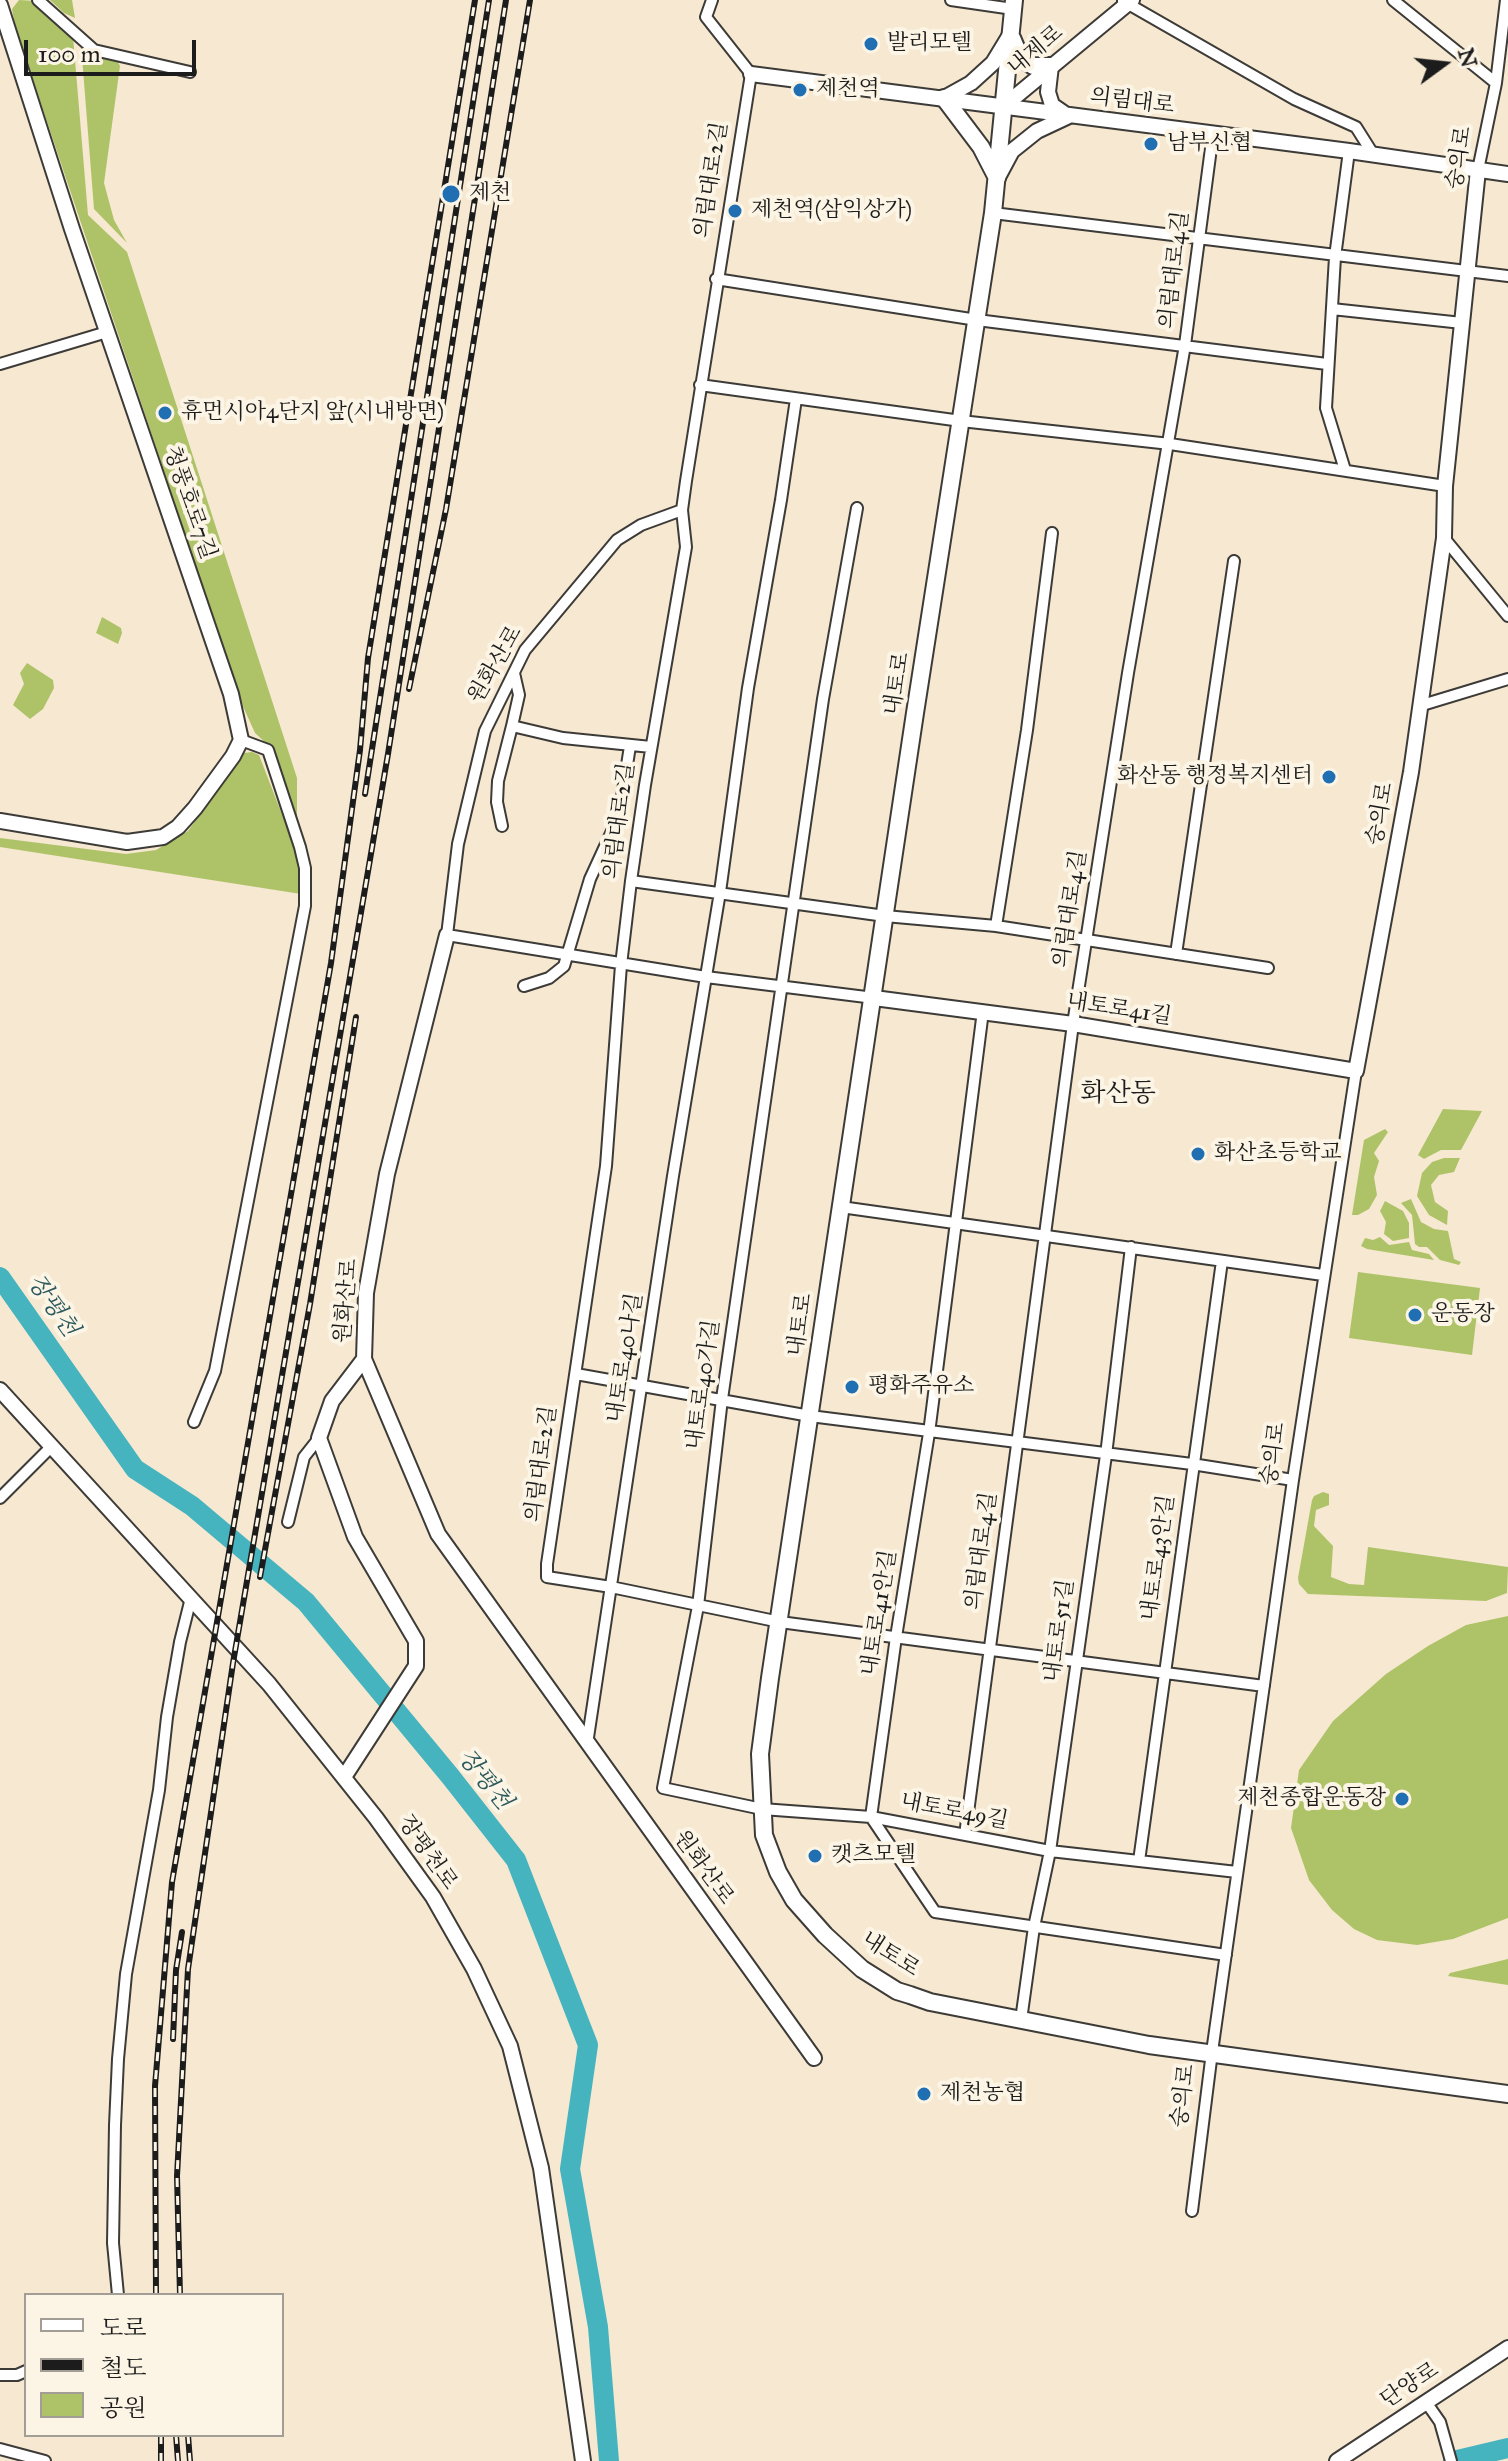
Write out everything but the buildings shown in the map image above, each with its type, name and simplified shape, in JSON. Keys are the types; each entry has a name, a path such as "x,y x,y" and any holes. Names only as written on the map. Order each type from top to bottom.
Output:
{"main road":[{"name":"내토로","path":"1014,4 993,213 760,1754 764,1835 778,1872 794,1900 825,1935 862,1969 897,1991 930,2002 1149,2045 1508,2094"},
{"path":"1010,34 1020,57 1033,66 1051,66"},
{"path":"944,98 981,147 997,180"}],"street":[{"path":"38,0 94,50 190,72"},
{"path":"712,0 706,17 751,74"},
{"path":"951,0 1014,4"},
{"path":"1393,0 1496,83"},
{"name":"숭의로","path":"1192,2211 1237,1872 1323,1275 1356,1071 1411,772 1444,538 1445,486 1478,170 1496,83 1506,0"},
{"path":"1127,1 1294,99 1356,127 1373,154"},
{"name":"내제로","path":"1004,106 1127,1"},
{"name":"청풍호로7길","path":"0,5 26,93 231,694 241,740"},
{"path":"944,98 971,83 993,63 1010,34"},
{"path":"1051,66 1048,92 1052,105 1069,116"},
{"name":"의림대로","path":"751,74 1508,174"},
{"name":"의림대로2길","path":"611,1587 547,1577 547,1564 606,1166 621,965 631,881 686,547 682,510 716,279 751,74"},
{"path":"997,180 1012,151 1037,131 1069,116"},
{"name":"의림대로4길","path":"965,1835 1073,1024 1128,673 1170,444 1213,133"},
{"path":"1345,470 1326,408 1335,257 1349,151"},
{"path":"993,213 1508,276"},
{"path":"716,279 977,320 1327,364"},
{"path":"1332,309 1462,323"},
{"path":"0,364 107,332"},
{"path":"700,385 961,421 1170,444 1445,486"},
{"name":"내토로40나길","path":"587,1744 720,892 748,688 796,399"},
{"name":"내토로40가길","path":"663,1788 698,1606 722,1399 823,699 857,508"},
{"name":"원화산로","path":"682,510 641,525 617,540 525,650 485,731 458,844 447,935 387,1174 366,1293 364,1359 438,1534 814,2058"},
{"path":"996,926 1027,730 1052,533"},
{"path":"1444,538 1508,616"},
{"path":"1176,954 1234,561"},
{"path":"502,826 497,802 498,781 519,695 514,673"},
{"path":"1419,706 1508,679"},
{"path":"512,726 563,738 651,747"},
{"path":"0,821 127,842 163,837 178,827 195,808 241,740 268,750 300,847 305,868 305,906 215,1371 194,1422"},
{"path":"524,986 559,972 569,956 590,879 619,816 630,746"},
{"path":"631,881 885,916 996,926 1268,968"},
{"path":"447,935 621,965 874,998"},
{"name":"내토로41길","path":"874,998 1073,1024 1356,1071"},
{"name":"내토로41안길","path":"871,1817 929,1433 983,1011"},
{"path":"841,1207 1323,1275"},
{"name":"내토로51길","path":"1021,2020 1034,1927 1050,1851 1106,1455 1131,1247"},
{"name":"내토로43안길","path":"1139,1861 1222,1261"},
{"path":"288,1522 304,1457 319,1438 332,1401 364,1359"},
{"path":"576,1374 810,1416 1192,1464 1293,1480"},
{"name":"장평천로","path":"0,1390 269,1684 344,1777 433,1897 474,1969 510,2046 541,2168 583,2461"},
{"path":"319,1438 355,1537 416,1641 416,1666 344,1777"},
{"path":"0,1498 51,1447"},
{"path":"611,1587 780,1622 1264,1686"},
{"path":"118,2293 113,2243 115,2125 125,1988 159,1790 180,1642 191,1598"},
{"name":"내토로49길","path":"663,1788 762,1809 871,1817 1050,1851 1237,1872"},
{"path":"871,1817 935,1912 1226,1955"},
{"name":"단양로","path":"1337,2461 1508,2348"},
{"path":"0,2375 24,2372"},
{"path":"1426,2402 1443,2430 1451,2461"},
{"path":"0,2449 45,2461"}],"green space":[{"path":"19,0 36,1 73,36 88,215 127,252 297,778 297,819 267,744 255,733 242,704 15,26 12,9"},
{"path":"50,0 72,0 75,18 64,13"},
{"path":"81,44 95,55 118,62 120,66 104,183 114,220 127,243 94,209"},
{"path":"102,617 121,628 118,644 96,633"},
{"path":"27,663 53,680 54,688 43,709 30,719 13,705 24,684 20,673"},
{"path":"244,753 259,755 300,861 301,894 0,847 0,838 126,854 156,850 188,831"},
{"path":"1443,1109 1482,1111 1461,1150 1441,1150 1424,1159 1418,1155"},
{"path":"1385,1129 1388,1132 1374,1153 1379,1161 1374,1177 1377,1195 1369,1209 1352,1215 1364,1140"},
{"path":"1460,1158 1454,1172 1439,1175 1431,1185 1435,1202 1448,1211 1447,1225 1429,1215 1417,1196 1422,1173 1432,1162"},
{"path":"1411,1199 1421,1222 1434,1229 1448,1231 1454,1259 1461,1262 1459,1265 1440,1260 1427,1247 1415,1244 1412,1215 1401,1203"},
{"path":"1385,1201 1403,1211 1409,1223 1409,1238 1393,1241 1384,1234 1386,1222 1380,1211"},
{"path":"1380,1237 1389,1245 1409,1242 1412,1250 1429,1254 1434,1260 1361,1246 1365,1238 1373,1240"},
{"name":"운동장","path":"1358,1272 1480,1288 1472,1355 1349,1338"},
{"path":"1323,1492 1329,1494 1329,1505 1316,1510 1314,1526 1333,1546 1331,1577 1349,1584 1364,1585 1368,1547 1508,1567 1507,1593 1486,1601 1308,1594 1298,1578 1312,1500"},
{"name":"제천종합운동장","path":"1508,1616 1508,1918 1453,1939 1417,1945 1377,1940 1354,1929 1332,1910 1309,1880 1291,1828 1299,1770 1333,1721 1386,1674 1466,1625"},
{"path":"1508,1959 1508,1985 1448,1976 1450,1973"}],"waterway":[{"name":"장평천","path":"0,1277 135,1469 192,1506 306,1602 516,1860 588,2045 570,2169 598,2327 609,2461"},
{"path":"1453,2461 1508,2448"}],"railway":[{"path":"156,2293 155,2086 172,1882 331,963 360,750 368,658 475,0"},
{"path":"365,794 489,0"},
{"path":"180,2293 177,2176 188,1969 233,1663 388,754 506,0"},
{"path":"409,689 446,509 530,0"},
{"path":"260,1577 310,1304 356,1017"},
{"path":"173,2039 176,1970 182,1932"},
{"path":"161,2437 161,2461"},
{"path":"176,2437 178,2461"},
{"path":"188,2437 190,2461"}],"place":[{"name":"발리모텔","path":"871,44"},
{"name":"제천역","path":"800,90"},
{"name":"남부신협","path":"1151,144"},
{"name":"제천","path":"451,194"},
{"name":"제천역(삼익상가)","path":"735,211"},
{"name":"휴먼시아4단지 앞(시내방면)","path":"165,413"},
{"name":"화산동 행정복지센터","path":"1329,777"},
{"name":"화산초등학교","path":"1198,1154"},
{"name":"운동장","path":"1415,1315"},
{"name":"평화주유소","path":"852,1387"},
{"name":"제천종합운동장","path":"1402,1799"},
{"name":"캣츠모텔","path":"815,1856"},
{"name":"제천농협","path":"924,2094"}],"district":[{"name":"화산동","path":"1118,1095"}]}
